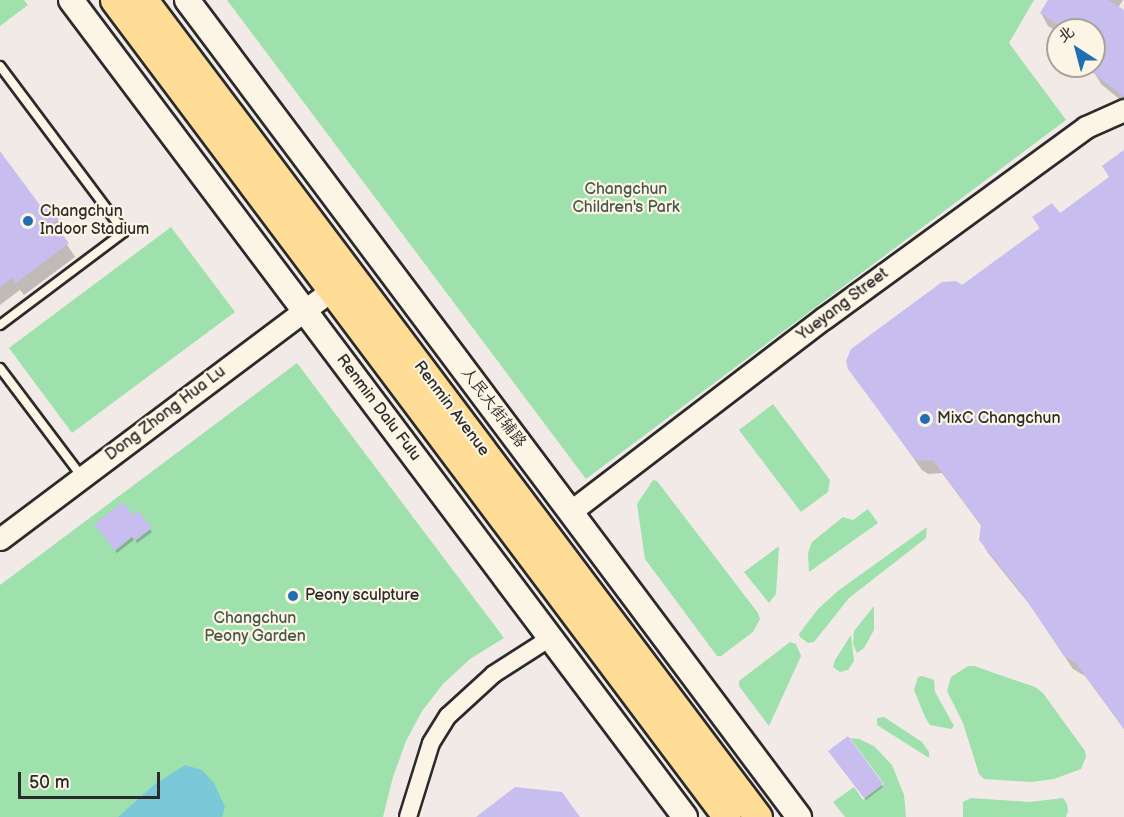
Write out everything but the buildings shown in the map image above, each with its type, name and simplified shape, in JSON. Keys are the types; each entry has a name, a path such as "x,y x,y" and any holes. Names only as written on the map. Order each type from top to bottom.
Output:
{"main road":[{"name":"Renmin Dalu Fulu","path":"71,0 685,817"},
{"name":"Renmin Avenue","path":"114,0 727,817"},
{"name":"Renmin Avenue","path":"144,0 758,817"},
{"name":"人民大街辅路","path":"187,0 799,817"}],"street":[{"name":"Yueyang Street","path":"570,512 824,318 1086,127 1124,110"},
{"name":"Dong Zhong Hua Lu","path":"0,539 332,290"},
{"path":"408,817 431,743 448,716 494,674 550,638"}],"lane":[{"path":"0,66 124,232 0,325"},
{"path":"0,368 82,477"}],"green space":[{"path":"0,0 24,0 28,5 0,26"},
{"name":"Changchun Children's Park","path":"227,0 1034,0 1009,43 1066,120 586,479"},
{"path":"171,227 235,312 72,433 9,348"},
{"name":"Changchun Peony Garden","path":"297,363 504,638 470,659 443,684 422,711 406,741 393,777 383,817 0,817 0,585"},
{"path":"773,404 830,480 828,492 801,512 739,430"},
{"path":"653,480 657,481 758,613 760,619 753,632 721,656 717,656 645,559 637,504"},
{"path":"868,509 878,523 809,572 808,553 812,542 843,517 853,520"},
{"path":"927,527 926,538 849,598 814,642 808,643 800,637 799,634 818,609 839,590"},
{"path":"779,546 776,594 769,603 744,572"},
{"path":"874,606 874,630 864,648 857,653 853,644 854,631"},
{"path":"851,635 854,661 848,670 840,672 833,667 835,660"},
{"path":"790,642 796,644 801,656 769,726 739,686 739,681"},
{"path":"968,666 1035,687 1043,693 1085,751 1086,757 1081,769 1054,779 1031,782 984,779 979,774 963,723 947,691 951,677"},
{"path":"918,677 934,680 935,692 954,726 951,729 930,725 925,717 914,690"},
{"path":"884,717 922,742 929,752 929,758 877,725 877,718"},
{"path":"850,738 859,739 874,746 892,765 904,795 906,817 845,817 833,802 854,787 863,800 884,784"},
{"path":"971,798 1030,802 1063,798 1068,811 1066,817 963,817 963,802"}],"water":[{"path":"185,765 202,770 214,783 225,807 222,817 118,817 155,784"}],"place":[{"name":"Changchun Indoor Stadium","path":"28,221"},
{"name":"MixC Changchun","path":"925,419"},
{"name":"Peony sculpture","path":"293,596"}]}
